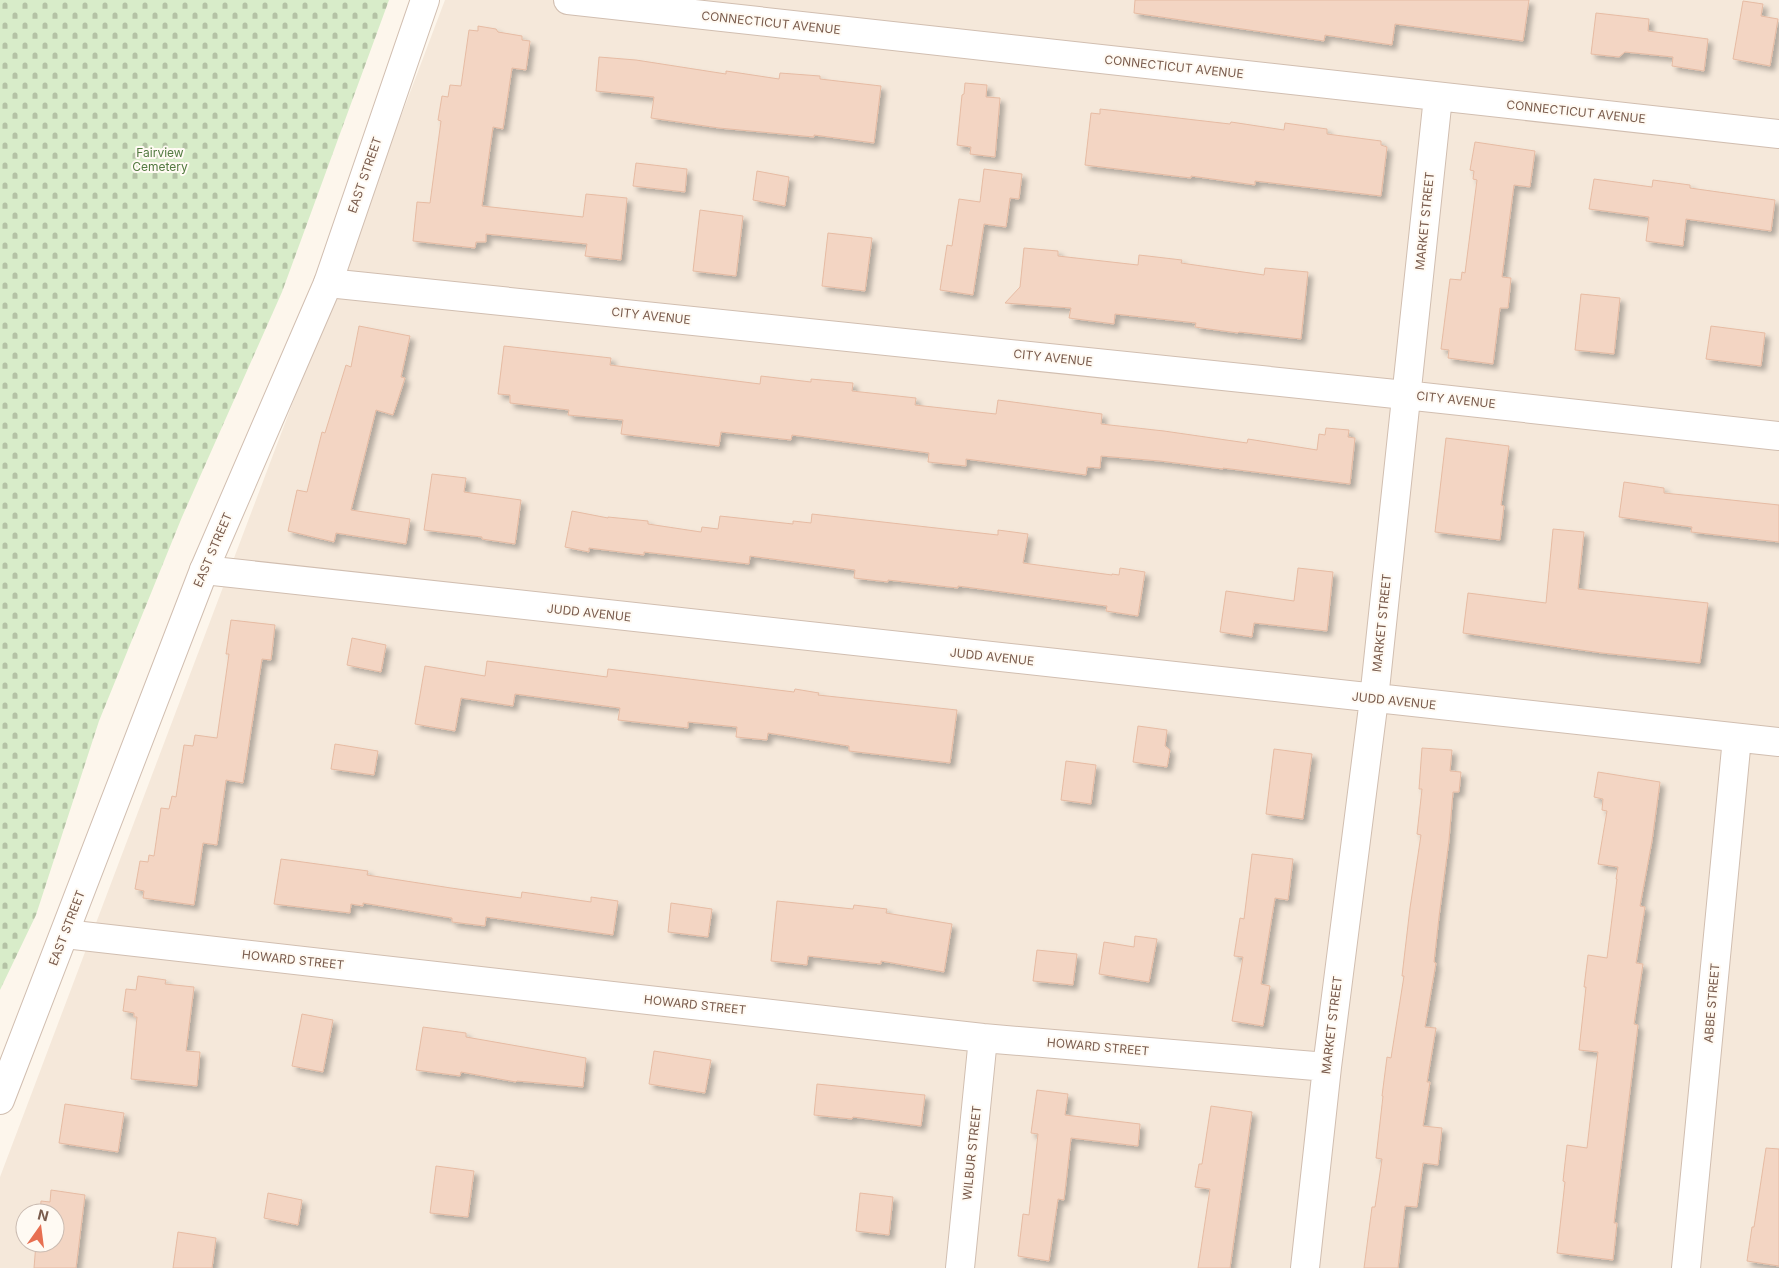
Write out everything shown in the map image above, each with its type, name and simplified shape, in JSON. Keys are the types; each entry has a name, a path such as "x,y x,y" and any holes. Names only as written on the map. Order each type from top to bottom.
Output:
{"street":[{"name":"EAST STREET","path":"0,1100 8,1058 65,934 204,570 328,283 426,0"},
{"name":"CONNECTICUT AVENUE","path":"568,0 1779,134"},
{"name":"MARKET STREET","path":"1304,1268 1327,1067 1374,699 1438,97"},
{"name":"CITY AVENUE","path":"328,283 1406,395 1779,436"},
{"name":"JUDD AVENUE","path":"204,570 1779,742"},
{"name":"ABBE STREET","path":"1686,1268 1737,738"},
{"name":"HOWARD STREET","path":"65,934 983,1038 1327,1067"},
{"name":"WILBUR STREET","path":"960,1268 983,1038"}],"shaded area":[{"path":"445,0 1779,0 1779,1268 0,1268 0,1177"}],"green space":[{"name":"Fairview Cemetery","path":"0,0 389,0 282,292 182,517 99,721 36,915 0,990"}],"building":[{"path":"1135,0 1529,0 1523,41 1395,24 1392,45 1325,35 1324,41 1134,13"},
{"path":"1743,1 1763,4 1761,16 1778,19 1770,66 1733,59"},
{"path":"1596,13 1649,19 1648,31 1708,39 1704,71 1672,66 1673,57 1625,52 1619,57 1591,54"},
{"path":"478,26 522,36 522,40 530,41 526,70 512,68 503,129 493,127 482,206 583,217 586,194 627,198 621,260 585,256 587,244 486,234 486,242 476,242 475,248 413,241 417,202 430,203 441,121 438,120 442,96 448,97 450,85 461,86 469,30 478,31"},
{"path":"599,57 636,60 726,74 726,71 779,79 780,73 820,76 820,79 881,86 874,143 814,135 814,137 719,128 651,118 654,97 596,91"},
{"path":"965,83 987,85 986,97 1000,98 995,157 970,154 971,147 957,145"},
{"path":"1100,109 1230,124 1231,122 1284,130 1285,123 1327,129 1327,134 1381,141 1381,145 1387,147 1381,196 1255,181 1255,185 1085,165 1091,113 1100,114"},
{"path":"1475,142 1535,151 1530,187 1514,185 1502,277 1511,278 1508,308 1500,308 1493,364 1448,358 1449,350 1441,349 1450,279 1461,280 1462,272 1465,273 1477,180 1473,179 1474,171 1470,170"},
{"path":"636,163 687,169 685,192 633,186"},
{"path":"984,169 1022,174 1019,199 1010,198 1006,227 984,224 973,295 940,290 947,245 952,246 959,199 980,202"},
{"path":"757,171 789,177 785,206 753,200"},
{"path":"1594,179 1652,187 1653,180 1690,185 1690,188 1775,200 1771,231 1686,219 1683,246 1646,241 1649,217 1589,209"},
{"path":"700,210 743,216 736,276 693,271"},
{"path":"828,233 872,238 865,291 822,286"},
{"path":"1024,248 1058,251 1058,256 1138,265 1139,255 1182,260 1181,263 1264,275 1265,268 1308,272 1301,339 1238,333 1195,327 1196,323 1115,314 1114,324 1069,318 1071,308 1005,303 1020,287"},
{"path":"1581,294 1620,298 1614,354 1575,350"},
{"path":"359,326 410,336 401,377 405,378 393,415 376,410 351,510 410,519 406,544 336,533 334,542 288,531 297,490 307,492 322,432 325,433 346,365 351,367"},
{"path":"1711,326 1765,333 1761,366 1706,359"},
{"path":"504,346 611,358 610,365 760,384 761,376 811,382 811,379 853,383 852,391 916,398 915,405 996,414 998,400 1102,414 1101,424 1247,443 1248,439 1317,450 1319,434 1325,435 1326,428 1349,430 1348,437 1355,438 1350,484 1223,468 1101,456 1100,468 1087,467 1086,475 966,459 966,466 928,462 929,453 792,435 791,440 721,432 719,446 621,434 623,420 568,415 569,410 510,403 510,395 498,394"},
{"path":"1446,438 1509,446 1501,505 1504,506 1500,540 1435,532"},
{"path":"432,474 466,478 464,492 521,500 515,544 482,539 482,537 424,530"},
{"path":"1624,482 1664,488 1664,493 1779,505 1779,542 1691,532 1692,527 1619,517"},
{"path":"572,511 608,518 648,521 648,524 701,532 702,527 718,529 720,516 793,524 793,521 811,523 812,514 998,535 998,530 1028,534 1023,563 1112,575 1119,575 1120,568 1145,572 1138,616 1106,611 1107,606 958,586 958,588 854,578 855,570 750,556 749,564 644,552 644,555 589,548 589,552 565,547"},
{"path":"1553,529 1584,532 1578,589 1708,603 1700,663 1602,653 1463,633 1468,593 1546,603"},
{"path":"1298,568 1333,572 1327,631 1254,623 1252,637 1220,632 1226,591 1294,601"},
{"path":"231,620 275,625 271,660 262,659 243,783 226,780 217,845 203,843 194,905 143,898 144,891 135,889 140,861 148,862 149,855 154,856 161,808 169,809 172,796 176,797 184,745 193,746 195,735 217,738 229,654 226,654"},
{"path":"352,638 386,645 381,672 347,665"},
{"path":"487,661 607,677 608,669 794,692 795,689 819,693 818,695 957,710 950,763 849,751 849,746 768,733 767,740 736,737 737,727 688,722 688,728 618,720 620,708 515,694 513,706 461,698 455,731 415,724 425,666 485,676"},
{"path":"1138,726 1167,730 1165,746 1170,750 1167,767 1133,762"},
{"path":"335,744 378,751 374,775 331,769"},
{"path":"1422,748 1452,750 1450,771 1461,772 1459,792 1453,792 1434,962 1436,963 1425,1027 1436,1028 1427,1082 1430,1082 1423,1126 1442,1128 1438,1165 1423,1163 1417,1207 1405,1206 1398,1268 1364,1268 1372,1207 1375,1207 1382,1159 1376,1158 1387,1057 1391,1058 1404,976 1402,976 1410,908 1421,835 1417,834 1422,789 1419,789"},
{"path":"1274,749 1312,754 1303,819 1266,814"},
{"path":"1066,761 1096,765 1091,804 1061,800"},
{"path":"1598,772 1660,782 1640,906 1645,907 1636,963 1643,964 1634,1024 1638,1025 1614,1223 1617,1223 1613,1260 1557,1253 1567,1145 1587,1148 1598,1052 1579,1050 1588,955 1607,958 1617,879 1618,867 1598,864 1607,811 1602,810 1603,799 1594,797"},
{"path":"1252,854 1293,859 1288,900 1275,898 1261,984 1270,986 1263,1026 1232,1021 1243,957 1234,956 1240,918 1244,919"},
{"path":"281,859 368,871 367,875 521,898 522,892 591,902 591,897 618,901 613,935 486,917 485,926 452,922 452,918 363,903 363,906 351,904 350,913 274,904"},
{"path":"777,901 853,909 854,905 887,909 886,913 952,924 944,972 881,961 881,964 808,956 807,965 771,961"},
{"path":"671,903 712,909 708,937 668,932"},
{"path":"1135,936 1157,939 1149,982 1099,974 1104,942 1134,947"},
{"path":"1037,950 1077,954 1073,985 1033,981"},
{"path":"138,976 166,980 165,984 194,987 186,1051 200,1052 197,1086 131,1079 137,1017 134,1017 134,1013 123,1011 126,989 136,990"},
{"path":"302,1014 333,1020 323,1072 292,1066"},
{"path":"423,1027 466,1033 466,1037 586,1058 583,1087 516,1082 461,1072 460,1076 416,1070"},
{"path":"654,1051 711,1060 705,1093 649,1084"},
{"path":"817,1084 925,1095 921,1126 853,1117 852,1119 814,1115"},
{"path":"1037,1090 1068,1094 1065,1115 1140,1124 1138,1146 1071,1138 1064,1200 1058,1199 1049,1261 1018,1256 1023,1214 1029,1215 1038,1134 1031,1133"},
{"path":"65,1104 124,1113 118,1152 59,1143"},
{"path":"1211,1106 1252,1112 1230,1268 1198,1268 1210,1189 1195,1187 1199,1164 1202,1164"},
{"path":"1766,1148 1779,1149 1779,1266 1747,1261"},
{"path":"436,1166 474,1171 468,1217 430,1213"},
{"path":"51,1190 85,1195 76,1268 34,1268 35,1253 65,1253 65,1203 41,1203 41,1201 50,1202"},
{"path":"268,1193 302,1200 298,1225 264,1218"},
{"path":"860,1193 893,1197 889,1235 856,1231"},
{"path":"178,1232 216,1238 212,1268 173,1268"}]}
